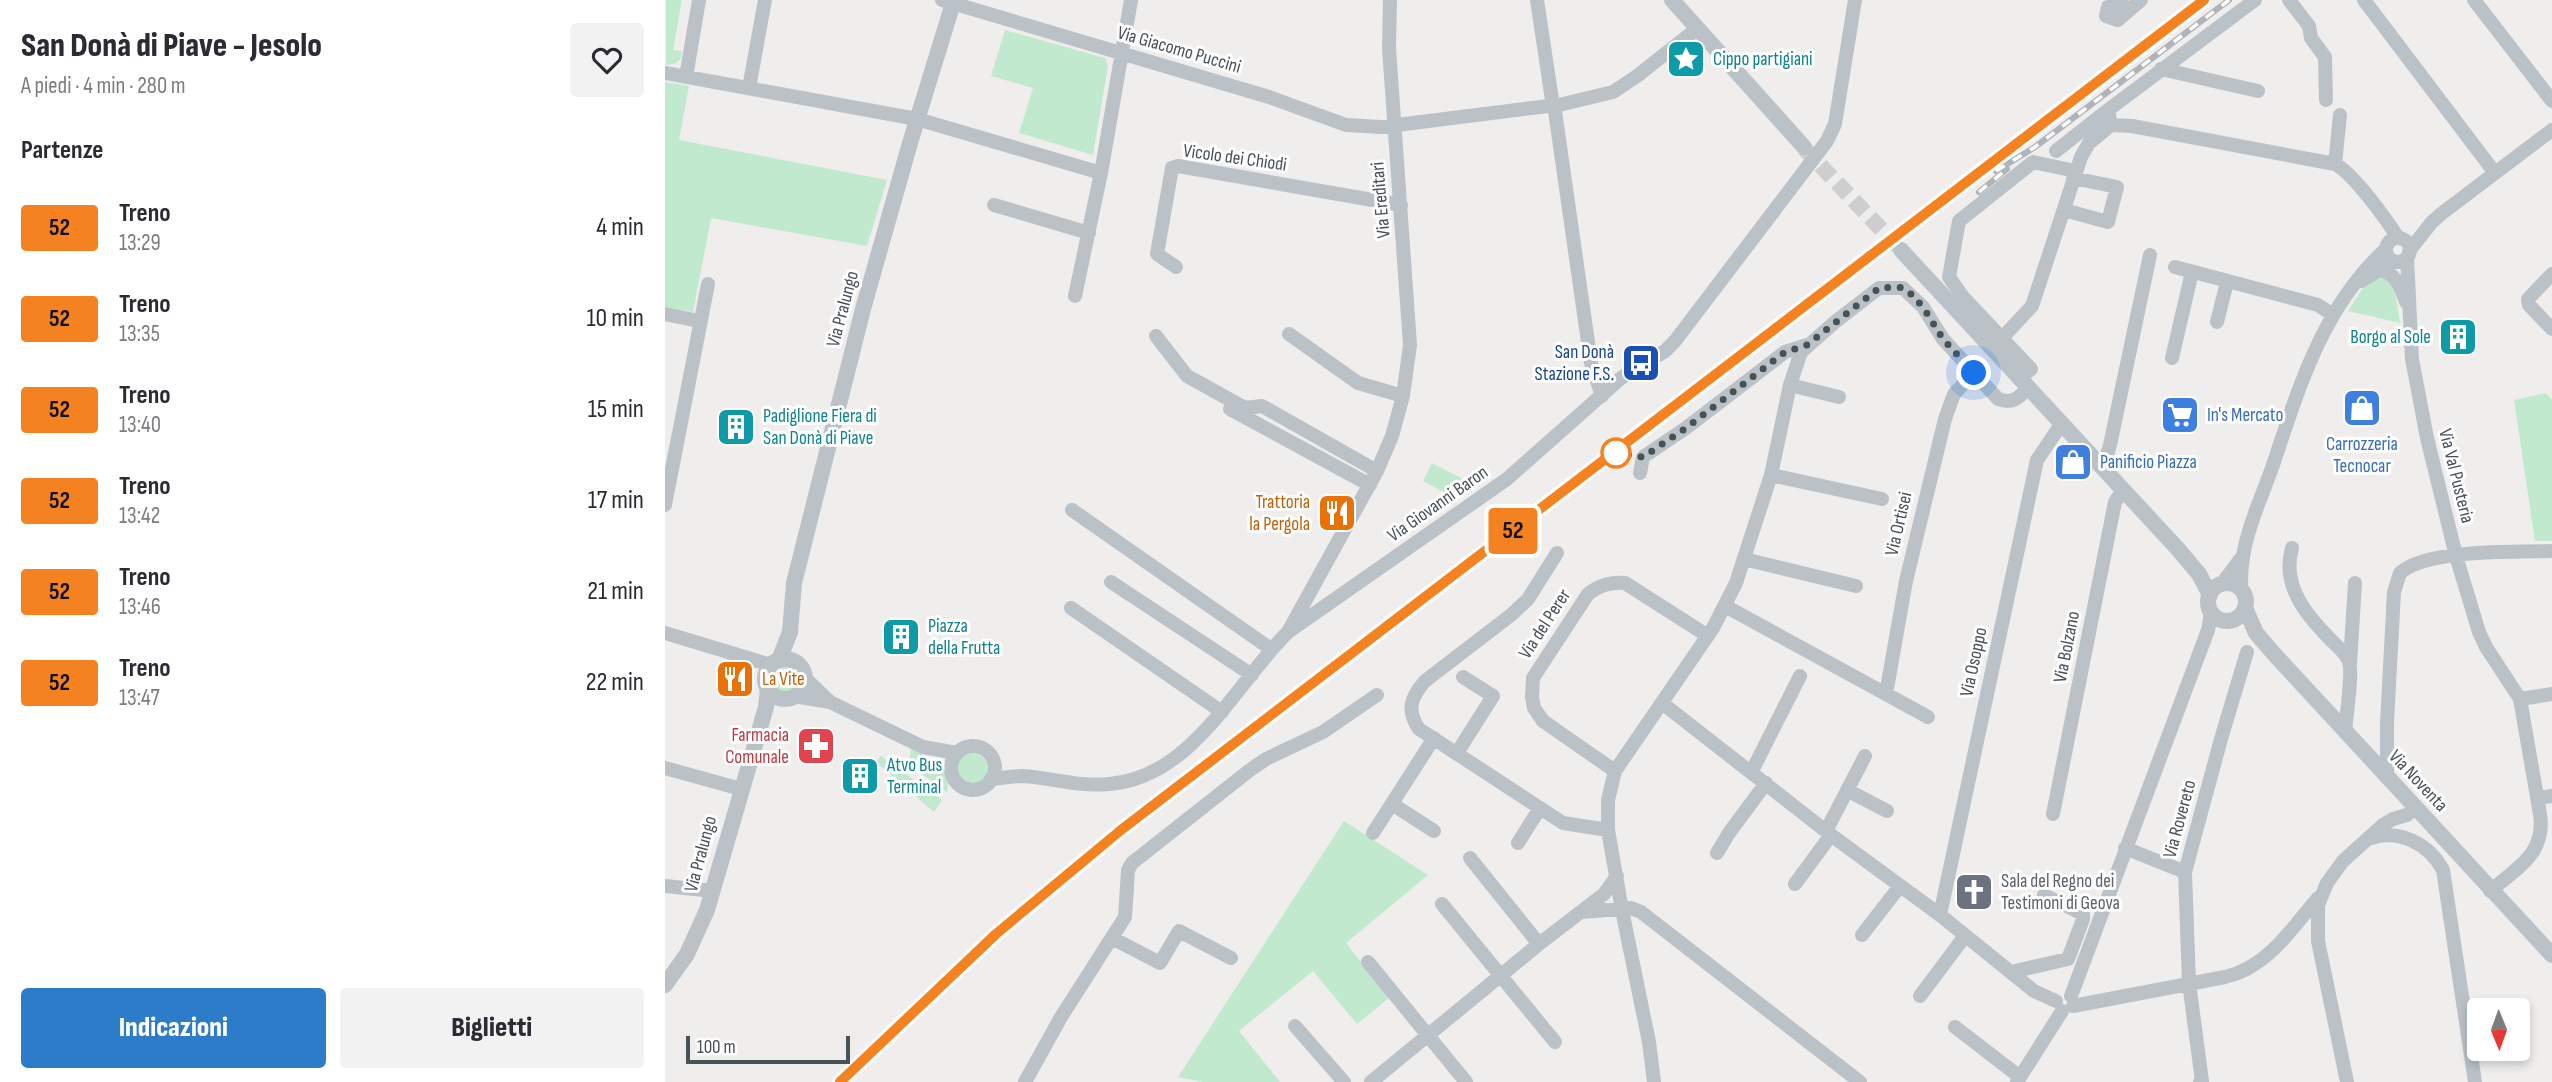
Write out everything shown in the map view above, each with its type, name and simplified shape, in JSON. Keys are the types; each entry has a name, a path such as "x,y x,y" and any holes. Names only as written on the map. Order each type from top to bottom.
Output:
{"street":[{"path":"686,77 699,0"},
{"path":"748,88 765,0"},
{"path":"1075,296 1101,173 1131,0"},
{"name":"Via Ereditari","path":"791,697 830,702 923,747 951,768 956,782 967,789 979,789 991,779 1022,776 1087,786 1138,779 1153,774 1168,763 1222,712 1271,649 1288,632 1377,471 1392,436 1403,397 1410,345 1388,48 1390,0"},
{"path":"1537,0 1586,333 1591,363 1602,396"},
{"path":"1672,0 1804,147"},
{"name":"Via Giovanni Baron","path":"1288,632 1507,479 1621,378 1665,351 1675,341 1827,141 1835,124 1855,0"},
{"path":"2056,152 2161,69 2255,0"},
{"path":"2289,0 2309,26 2311,38 2325,57 2326,100"},
{"path":"2364,0 2495,173"},
{"path":"2474,0 2552,101"},
{"name":"Via Giacomo Puccini","path":"950,1 1269,97 1346,125 1394,125 1600,97 1637,76 1698,28"},
{"name":"Via Pralungo","path":"760,726 803,688 801,670 790,632 794,583 863,309 950,1"},
{"path":"2161,69 2258,91"},
{"path":"665,73 917,119 1101,173"},
{"path":"2108,110 2111,125"},
{"path":"2335,164 2340,115"},
{"path":"2003,337 2032,306 2074,174 2089,143 2111,125 2131,126 2335,164 2344,169 2381,217 2398,248"},
{"path":"1955,1027 2019,1079 2065,1003 2125,848 2224,618 2245,598 2241,589 2243,556 2304,373 2333,315 2369,264 2398,248 2552,130"},
{"path":"1654,1082 1649,1042 1608,831 1608,800 1615,771 1708,636 1725,606 1744,559 1771,475 1797,361 1807,345 1879,288 1903,288 1923,307 1938,332 1998,399 2015,401 2031,369 1963,297 1949,277 1959,221 2033,162 2117,187 2108,222 2064,209"},
{"name":"Vicolo dei Chiodi","path":"1176,267 1157,254 1172,168 1178,166 1401,205"},
{"path":"994,205 1089,233"},
{"path":"2349,291 2379,270 2398,248"},
{"name":"Via Val Pusteria","path":"2398,248 2419,403 2456,556 2486,648 2520,699"},
{"path":"1901,250 2199,574 2217,589"},
{"path":"2099,465 2106,458 2111,445 2150,255"},
{"path":"2175,267 2318,305 2333,315"},
{"name":"Via Val Pusteria","path":"2379,270 2394,277 2408,310"},
{"path":"2172,358 2192,272"},
{"path":"2552,274 2528,299 2529,305 2552,329"},
{"path":"2217,322 2227,282"},
{"path":"665,504 708,284"},
{"path":"665,314 699,321"},
{"path":"1289,334 1358,383 1403,397"},
{"path":"1156,336 1188,376 1245,408 1262,406 1377,471"},
{"path":"1640,473 1643,457 1686,428 1785,352 1807,345"},
{"name":"Via Ortisei","path":"1886,694 1912,556 1945,419 1954,394 1974,373"},
{"path":"1790,385 1839,397"},
{"path":"1214,399 1370,485"},
{"name":"Via Osoppo","path":"1940,915 2037,460 2062,423"},
{"path":"1771,475 1882,499"},
{"name":"Via Bolzano","path":"2053,814 2115,502 2123,490"},
{"path":"1072,510 1271,649"},
{"path":"2292,548 2290,568 2298,601 2310,620 2343,652 2350,663"},
{"path":"2387,779 2396,582 2400,573 2407,567 2456,556 2552,551"},
{"name":"Via del Perer","path":"1557,553 1528,599 1433,675 1415,692 1410,704 1413,720 1419,729 1563,823 1608,831"},
{"path":"2224,618 2209,605 2217,589 2243,556"},
{"path":"1744,559 1856,586"},
{"path":"1111,582 1252,675"},
{"name":"Via del Perer","path":"1615,771 1543,721 1534,708 1532,697 1533,678 1588,594 1611,582 1625,583 1708,636"},
{"path":"2345,732 2355,583"},
{"path":"2217,589 2232,584 2241,589"},
{"path":"1725,606 1928,717"},
{"path":"1071,608 1222,712"},
{"name":"Via Noventa","path":"2224,618 2256,633 2387,779 2411,812 2447,843 2552,955"},
{"name":"Via Pralungo","path":"665,985 699,932 760,726 768,688 766,677 790,632"},
{"path":"665,633 775,662 789,659 801,670"},
{"name":"Via Rovereto","path":"2200,1082 2189,983 2185,872 2247,652"},
{"name":"Via Ereditari","path":"801,670 830,702"},
{"path":"1752,771 1800,676"},
{"path":"1457,753 1493,696 1463,677"},
{"path":"768,688 777,696 791,697"},
{"path":"2490,891 2537,848 2542,833 2545,797 2520,699 2552,694"},
{"path":"1025,1082 1061,1017 1125,917 1128,870 1132,863 1266,759 1323,732 1377,695"},
{"path":"2325,710 2347,699"},
{"path":"1663,703 1829,833 1940,915 2034,991 2065,1003 2225,977 2246,971 2274,949 2296,926 2343,861 2393,819 2411,812 2409,839"},
{"path":"1373,833 1434,738"},
{"path":"2371,761 2387,745"},
{"name":"Via Ereditari","path":"923,747 957,753 965,748 975,747 986,751 993,760 1022,776"},
{"path":"951,768 957,753"},
{"path":"1795,884 1829,833 1865,756"},
{"path":"991,779 994,771 993,760"},
{"path":"665,768 741,789"},
{"path":"1717,853 1766,783"},
{"path":"1847,790 1887,811"},
{"path":"1392,804 1434,831"},
{"path":"1518,843 1540,808"},
{"path":"2371,838 2388,835 2409,839 2422,845 2443,870 2475,1082"},
{"path":"2433,856 2447,843"},
{"path":"2125,848 2185,872"},
{"path":"1469,858 1539,944"},
{"path":"1371,1082 1604,894 1616,876"},
{"path":"665,886 713,891"},
{"path":"1862,935 1900,886"},
{"path":"2321,894 2316,914 2318,941 2347,1082"},
{"path":"2011,972 2068,959 2083,914 2044,895"},
{"path":"1442,904 1555,1042"},
{"path":"1582,912 1631,908 1641,912 1860,1082"},
{"path":"1112,938 1160,964 1179,931 1231,958"},
{"path":"2274,949 2304,933 2318,941"},
{"path":"1920,996 1965,936"},
{"path":"1368,962 1467,1082"},
{"path":"1295,1026 1344,1082"}],"green space":[{"path":"666,0 682,0 673,50 682,51 681,59 666,65"},
{"path":"1005,30 1105,58 1108,66 1093,155 1019,133 1033,88 991,76"},
{"path":"665,82 689,86 679,140 887,180 867,246 711,218 693,312 665,307"},
{"path":"2381,276 2388,278 2395,290 2400,323 2348,311 2366,283"},
{"path":"2546,393 2552,400 2552,541 2535,541 2514,400"},
{"path":"1432,463 1465,480 1455,498 1423,481"},
{"path":"784,667 793,671 797,680 793,689 784,693 775,689 771,680 775,671"},
{"path":"911,748 944,767 947,792 909,765"},
{"path":"972,753 983,758 988,769 983,780 972,785 961,780 956,769 961,758"},
{"path":"881,756 942,800 934,812 876,762"},
{"path":"1344,821 1428,875 1346,943 1389,998 1357,1024 1313,971 1239,1031 1280,1082 1203,1082 1178,1077"}],"tunnel":[{"path":"1804,148 1901,250"}],"railway":[{"path":"839,1082 996,934 1121,830 2204,0"},
{"path":"1996,171 2035,147 2229,0"},
{"path":"1979,192 2007,169"}],"train":[{"name":"52","path":"840,1082 996,934 1121,830 2204,0"}],"place":[{"name":"Cippo partigiani","path":"1686,59"},
{"name":"Borgo al Sole","path":"2458,337"},
{"name":"San Donà Stazione F.S.","path":"1641,363"},
{"name":"Carrozzeria Tecnocar","path":"2362,408"},
{"name":"In's Mercato","path":"2180,415"},
{"name":"Padiglione Fiera di San Donà di Piave","path":"736,427"},
{"name":"Panificio Piazza","path":"2073,462"},
{"name":"Trattoria la Pergola","path":"1337,513"},
{"name":"Piazza della Frutta","path":"901,637"},
{"name":"La Vite","path":"735,679"},
{"name":"Farmacia Comunale","path":"816,746"},
{"name":"Atvo Bus Terminal","path":"860,776"},
{"name":"Sala del Regno dei Testimoni di Geova","path":"1974,892"}],"route":[{"path":"1616,453 1643,457 1686,428 1785,352 1807,345 1879,288 1903,288 1911,294 1923,307 1943,339 1974,373"}]}
